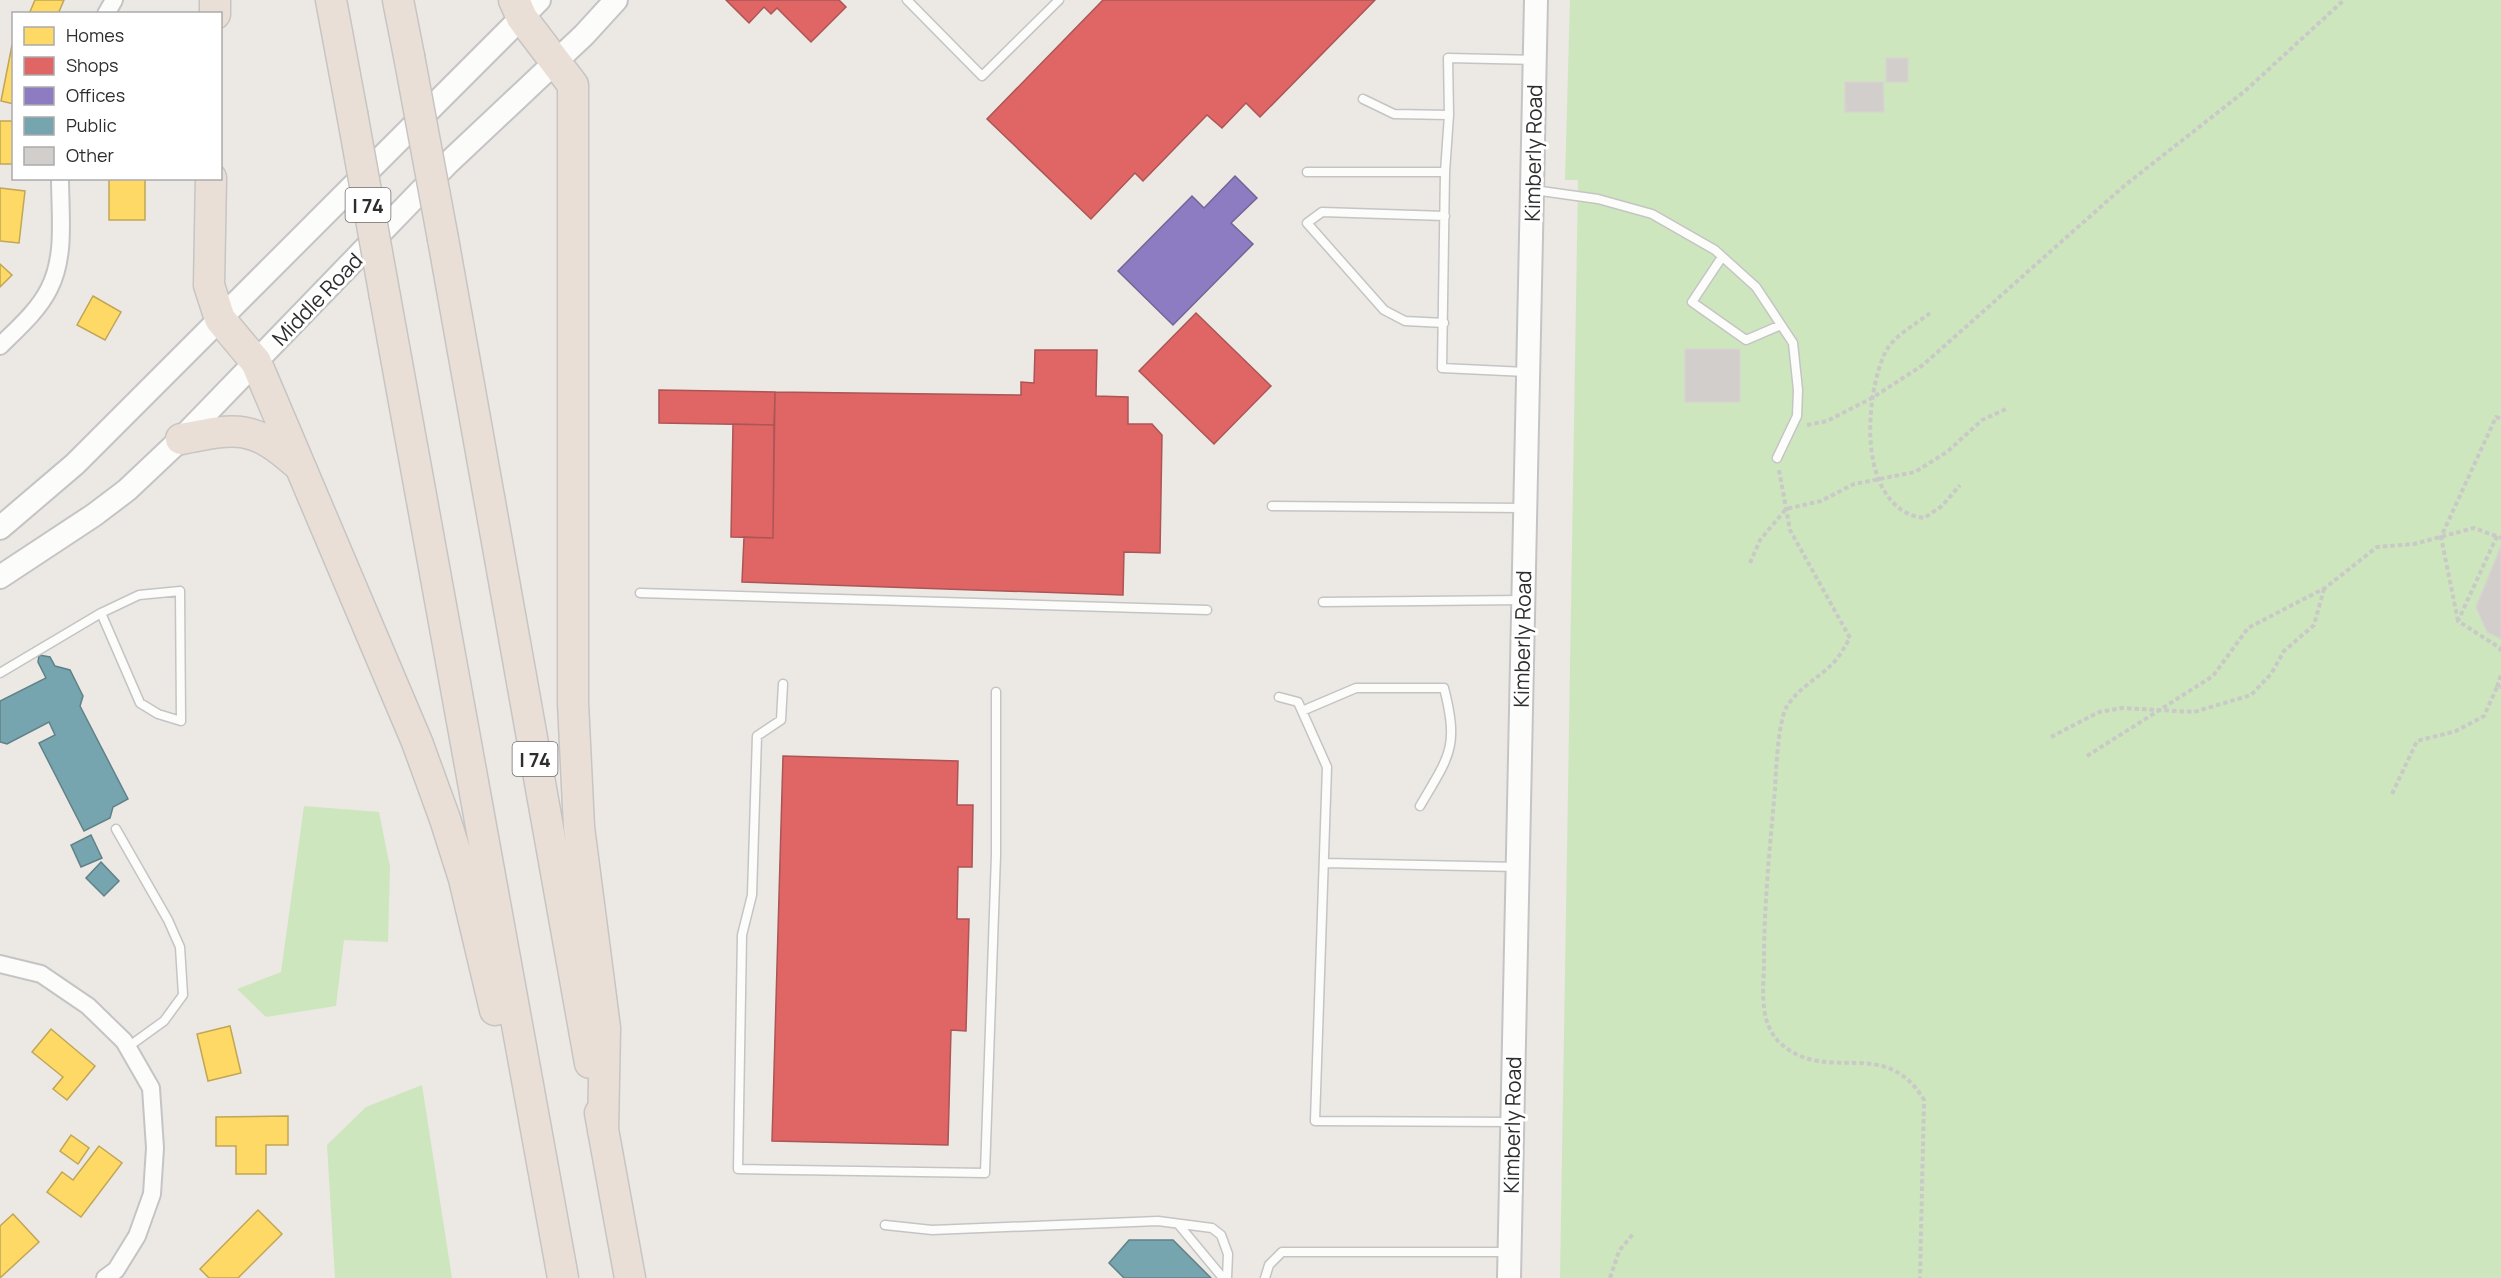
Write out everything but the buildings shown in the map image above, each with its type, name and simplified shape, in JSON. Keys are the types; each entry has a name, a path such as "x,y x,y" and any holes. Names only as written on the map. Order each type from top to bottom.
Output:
{"highway":[{"name":"I 74","path":"331,0 563,1278"},
{"name":"I 74","path":"398,0 630,1278"},
{"path":"525,6 556,62 573,85 573,703 579,827 605,1028 603,1131"},
{"path":"211,180 209,285 220,319 256,362 417,742 464,879 493,1006 526,1074"},
{"path":"181,439 224,430 239,430 258,435 274,444 298,465"}],"main road":[{"name":"Middle Road","path":"0,577 94,515 127,490 181,439 447,164 556,62 616,0"},
{"name":"Kimberly Road","path":"1509,1278 1536,0"},
{"path":"0,528 75,464 220,319 525,6"}],"street":[{"path":"0,346 25,321 49,289 61,247 60,180"},
{"path":"0,964 41,974 88,1006 128,1047 151,1088 155,1148 152,1194 137,1236 116,1270 105,1278"}],"lane":[{"path":"908,0 982,76 1059,0"},
{"path":"1528,372 1442,368 1445,172 1449,115 1448,58 1535,60"},
{"path":"1363,99 1394,114 1449,115"},
{"path":"1307,172 1445,172"},
{"path":"1532,190 1598,199 1652,214 1722,257 1756,287 1793,343 1798,390 1797,416 1777,458"},
{"path":"1444,323 1405,321 1384,310 1307,223 1322,212 1445,216"},
{"path":"1722,257 1692,302 1746,340 1781,325"},
{"path":"1272,506 1525,508"},
{"path":"0,673 101,613 139,595 180,591 181,721 158,714 140,703 101,613"},
{"path":"640,593 1207,610"},
{"path":"1323,602 1522,600"},
{"path":"783,684 781,720 757,736 752,895 742,936 738,1169 985,1173 995,877 996,692"},
{"path":"1302,711 1356,687 1444,688 1452,720 1453,740 1444,765 1420,806"},
{"path":"1279,697 1298,702 1327,767 1316,1121 1512,1122"},
{"path":"116,829 168,920 180,947 183,995 164,1020 128,1047"},
{"path":"1325,863 1517,867"},
{"path":"885,1225 932,1230 1158,1221 1212,1228 1221,1235 1228,1254 1225,1278"},
{"path":"1179,1225 1225,1278"},
{"path":"1265,1278 1269,1265 1282,1252 1510,1252"}],"path":[{"path":"1791,428 1827,421 1872,398 1923,365 2124,186 2246,92 2344,0"},
{"path":"1929,314 1885,351 1872,398 1869,446 1879,479 1886,493 1906,513 1924,518 1942,506 1960,485"},
{"path":"1750,563 1760,540 1786,510 1821,501 1854,484 1915,472 1947,452 1982,420 2008,408"},
{"path":"2501,419 2496,417 2441,537 2458,621 2500,648 2501,653"},
{"path":"1777,458 1790,530 1850,638 1834,662 1804,688 1786,709 1778,755 1764,918 1764,1007 1769,1029 1781,1044 1825,1062 1881,1064 1900,1071 1914,1082 1924,1100 1920,1278"},
{"path":"2087,756 2213,676 2248,628 2325,588 2377,547 2414,544 2474,528 2499,537 2458,621"},
{"path":"2051,737 2099,712 2122,708 2194,712 2251,695 2271,674 2284,651 2314,625 2325,588"},
{"path":"2392,794 2417,741 2456,731 2484,716 2499,687 2501,675"},
{"path":"1610,1278 1619,1251 1633,1233"}],"green space":[{"path":"1570,0 2501,0 2501,1278 1560,1278 1578,180 1565,180"},
{"path":"304,806 379,812 390,867 388,942 344,940 336,1006 266,1017 237,989 281,972"},
{"path":"422,1085 452,1278 335,1278 327,1145 366,1107"}]}
